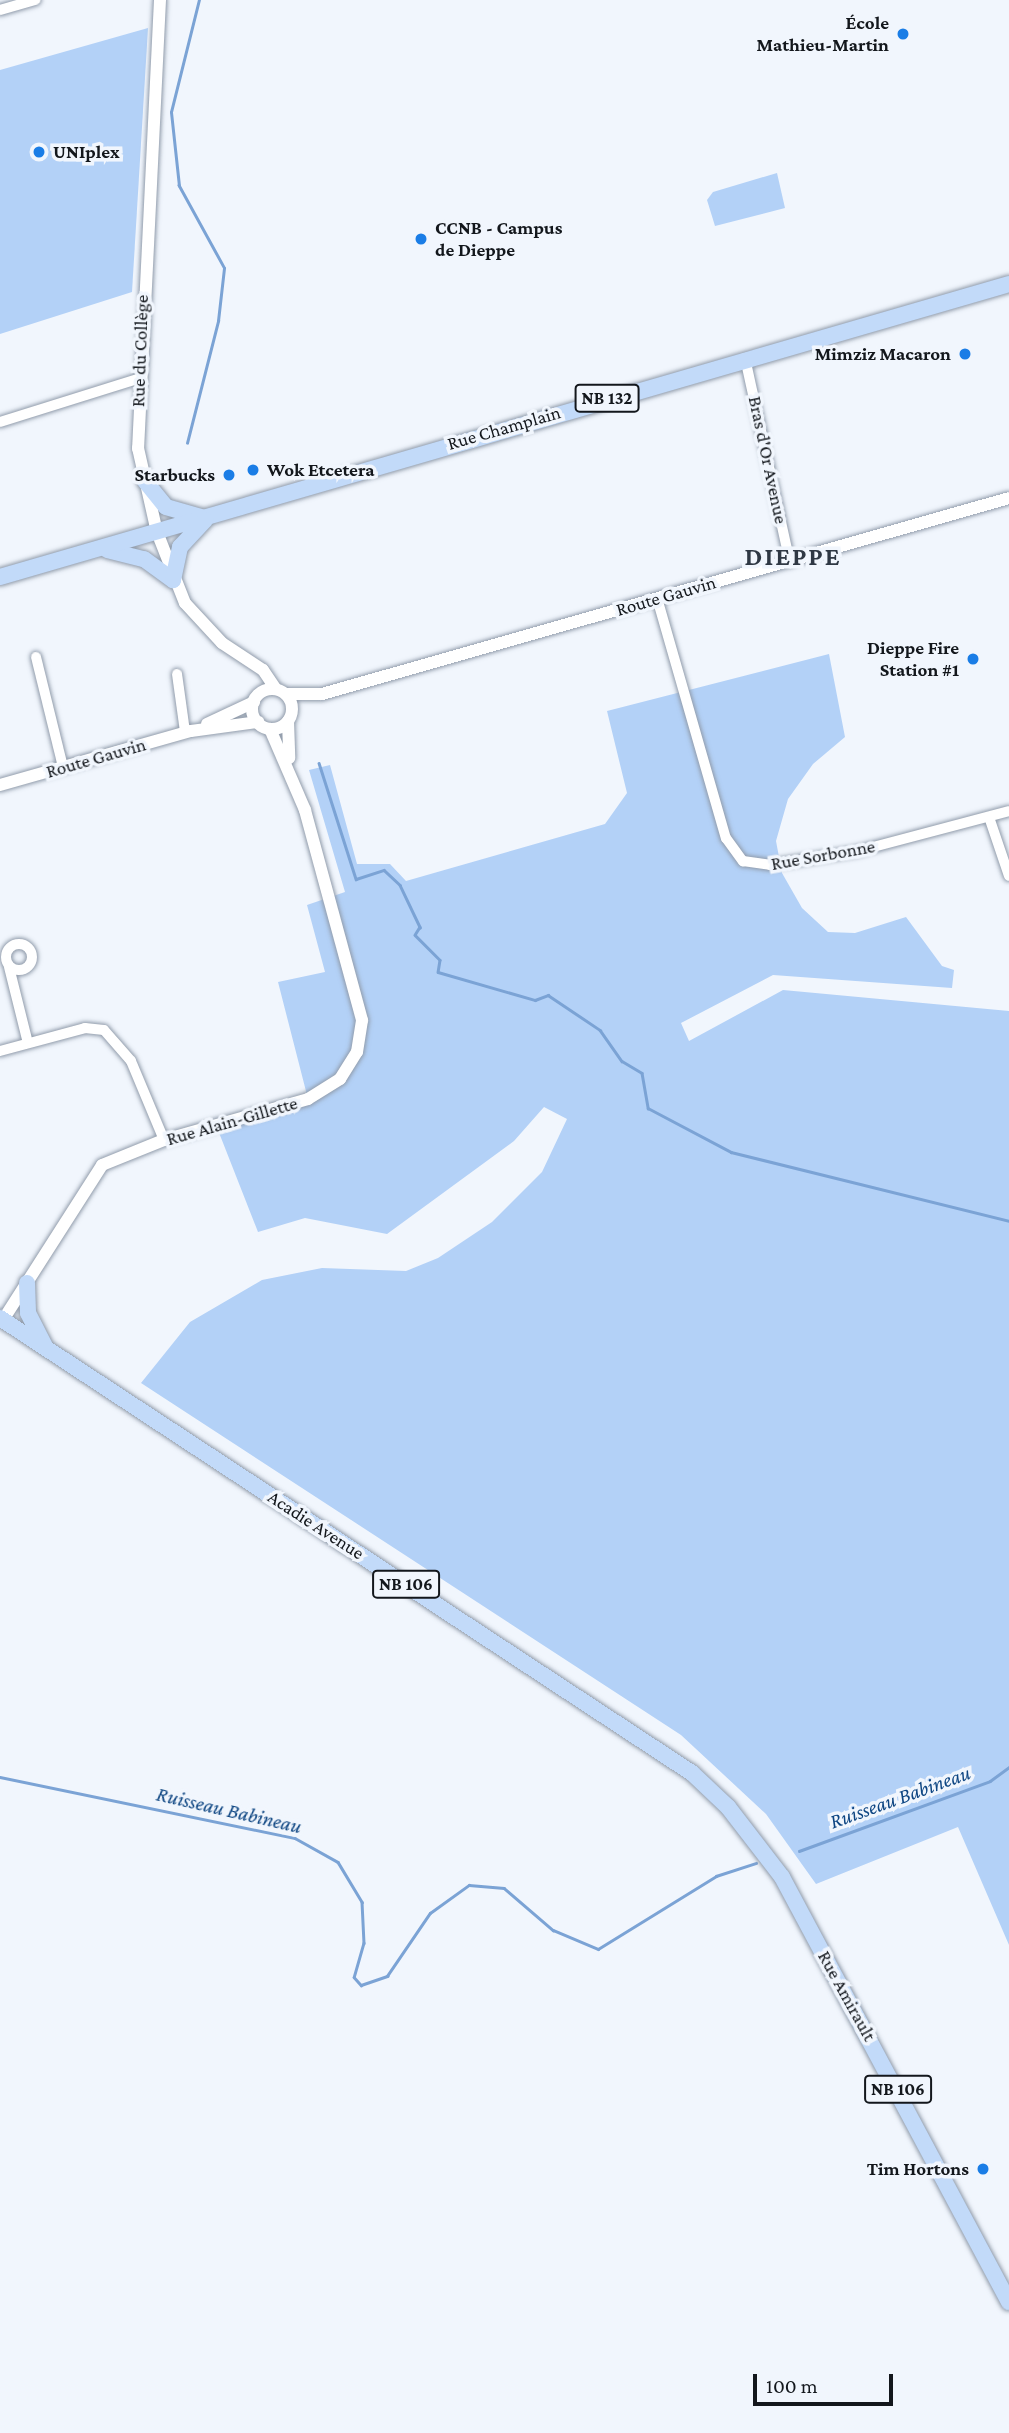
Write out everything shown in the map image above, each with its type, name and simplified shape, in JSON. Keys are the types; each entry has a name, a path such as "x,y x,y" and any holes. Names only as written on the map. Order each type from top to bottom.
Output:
{"main road":[{"name":"Rue Champlain","path":"0,577 746,358 1009,284"},
{"path":"94,550 122,551 173,580 180,547 206,518 166,507 145,481"},
{"path":"27,1283 28,1313 46,1348"},
{"name":"Acadie Avenue","path":"2,1319 692,1773 732,1811 782,1877"},
{"name":"Rue Amirault","path":"782,1877 1009,2302"}],"street":[{"path":"0,10 36,0"},
{"name":"Rue du Collège","path":"160,0 137,379 145,481 157,532 173,580 199,622 253,664 281,692"},
{"name":"Bras d'Or Avenue","path":"746,358 790,562"},
{"path":"0,422 137,379"},
{"name":"Route Gauvin","path":"0,785 188,732 256,699 281,692 322,694 1009,498"},
{"name":"Rue Sorbonne","path":"657,598 726,838 743,861 770,865 858,851 1009,811"},
{"path":"36,657 63,767"},
{"path":"253,664 256,699"},
{"path":"177,674 188,732"},
{"name":"Rue Alain-Gillette","path":"2,1319 102,1166 164,1140 308,1099 340,1079 357,1052 362,1020 290,765 290,718 281,692"},
{"name":"Route Gauvin","path":"188,732 264,725 290,718 322,694"},
{"name":"Rue Alain-Gillette","path":"256,699 264,725 290,765"},
{"path":"989,817 1009,876"},
{"path":"9,967 28,1043"},
{"path":"0,1051 85,1028 118,1038 164,1140"}],"shaded area":[{"path":"148,28 132,292 0,334 0,70"},
{"path":"777,173 785,208 715,226 707,200 713,192"},
{"path":"829,654 845,737 813,764 788,799 776,841 782,873 802,908 828,932 855,933 906,917 942,966 954,970 952,988 773,975 681,1023 689,1041 783,990 1009,1011 1009,1945 958,1827 816,1884 766,1814 681,1735 141,1383 190,1322 262,1280 322,1268 406,1271 438,1258 492,1222 542,1172 567,1119 544,1107 514,1141 387,1234 305,1218 258,1232 216,1125 308,1099 278,982 325,972 307,905 345,892 309,770 330,765 357,864 390,864 406,881 605,824 627,793 607,711"}],"waterway":[{"path":"187,443 218,321 224,268 179,186 171,112 199,0"},
{"path":"319,763 356,879 384,870 400,885 420,927 415,935 440,960 438,972 535,1000 548,995 600,1030 622,1061 642,1073 648,1108 731,1152 1009,1221"},
{"name":"Ruisseau Babineau","path":"799,1851 990,1781 1009,1767"},
{"name":"Ruisseau Babineau","path":"0,1777 295,1838 338,1862 362,1902 364,1943 354,1977 361,1985 387,1976 430,1913 469,1885 504,1888 553,1930 598,1949 716,1876 756,1863"}],"place":[{"name":"École Mathieu-Martin","path":"903,34"},
{"name":"UNIplex","path":"39,152"},
{"name":"CCNB - Campus de Dieppe","path":"421,239"},
{"name":"Mimziz Macaron","path":"965,354"},
{"name":"Wok Etcetera","path":"253,470"},
{"name":"Starbucks","path":"229,475"},
{"name":"Dieppe Fire Station #1","path":"973,659"},
{"name":"Tim Hortons","path":"983,2169"}],"district":[{"name":"DIEPPE","path":"793,557"}]}
